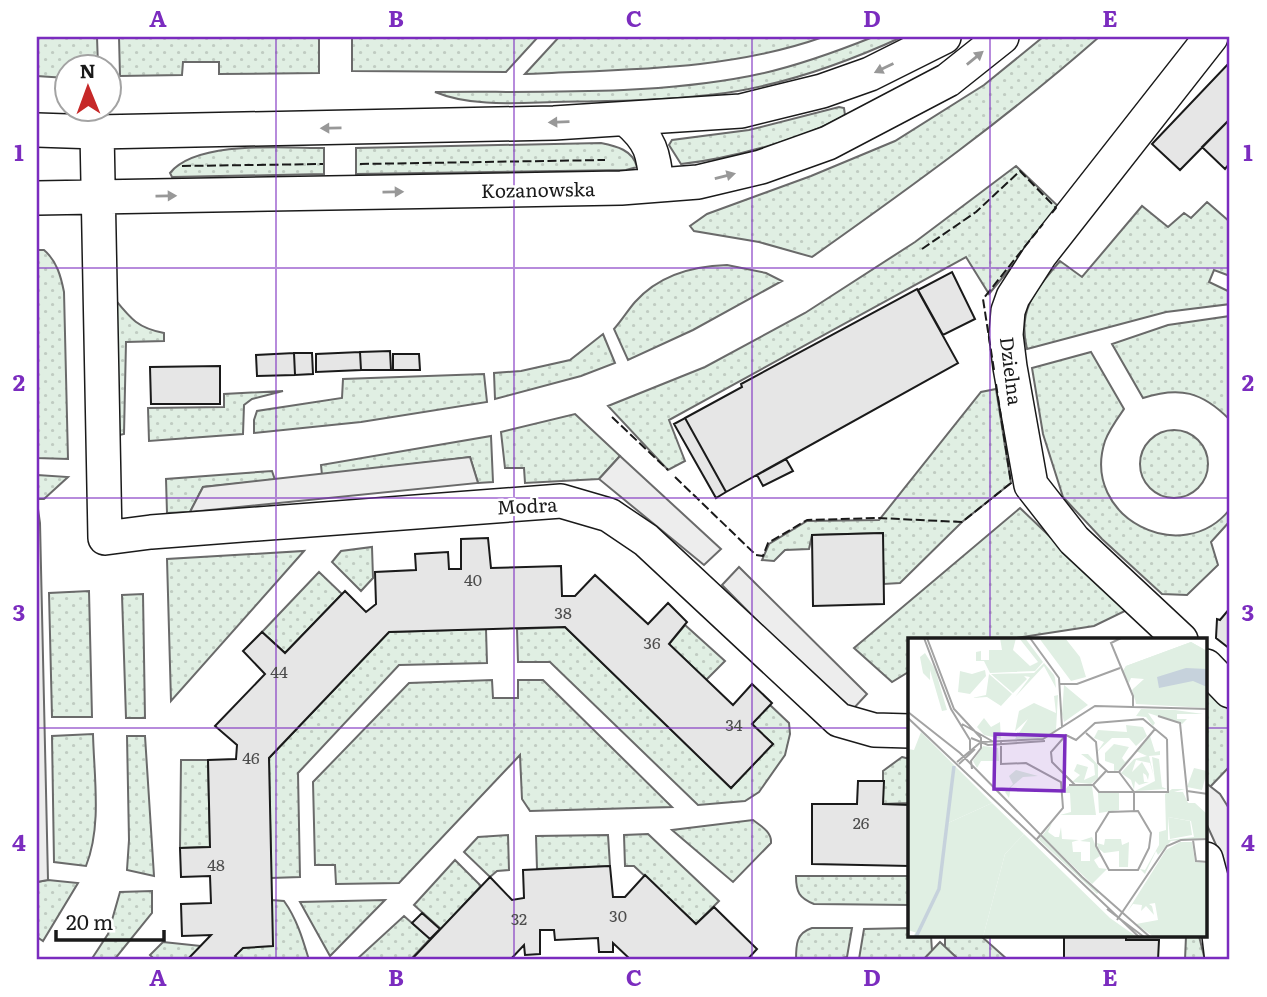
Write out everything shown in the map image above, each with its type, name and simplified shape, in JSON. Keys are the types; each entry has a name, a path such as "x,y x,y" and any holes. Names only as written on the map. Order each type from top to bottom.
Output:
{"street":[{"path":"37,130 97,132 627,120 741,111 821,92 870,74 944,37"},
{"name":"Kozanowska","path":"37,198 698,182 748,170 828,143 948,80 1002,37"},
{"name":"Dzielna","path":"1176,635 1074,540 1031,485 1006,335 1008,311 1013,297 1040,255 1210,37"},
{"path":"627,120 643,133 653,152 657,185"},
{"path":"97,132 97,197"},
{"name":"Modra","path":"97,197 105,538 151,532 561,500 609,515 646,540 839,720 874,730 908,731"},
{"path":"1208,668 1230,691"},
{"path":"1208,866 1223,960"}],"green space":[{"path":"37,37 97,37 98,52 52,52 52,77 37,76"},
{"path":"119,37 319,37 319,73 219,74 219,62 183,62 182,75 122,76 122,52 119,52"},
{"path":"352,37 538,37 506,72 352,71"},
{"path":"559,37 823,37 787,48 713,62 638,69 525,74"},
{"path":"873,37 902,37 808,74 734,92 652,100 510,103 464,100 435,92 593,91 672,87 781,69"},
{"path":"1043,37 1099,37 994,123 812,257 759,242 694,231 690,226 707,214 811,176 895,141 984,85"},
{"path":"839,107 844,108 845,115 828,124 766,147 721,158 681,164 669,145 672,140 749,130"},
{"path":"601,143 618,147 628,153 637,167 626,170 356,174 356,148"},
{"path":"265,147 324,148 324,174 172,177 170,173 183,162 220,151"},
{"path":"1016,166 1060,208 989,294 966,257 669,420 685,461 668,470 608,406 705,367 805,313 915,242"},
{"path":"1207,202 1230,222 1230,276 1214,270 1209,282 1230,292 1230,304 1166,312 1027,349 1027,311 1036,291 1060,261 1082,277 1142,206 1168,227 1184,213 1191,218"},
{"path":"37,250 44,250 52,259 64,292 68,459 37,458"},
{"path":"727,265 766,273 782,281 693,330 628,360 614,329 644,293 677,274 702,267"},
{"path":"113,297 135,321 164,333 164,341 126,342 124,434 115,436"},
{"path":"1230,316 1229,419 1200,397 1190,394 1168,392 1143,398 1112,344 1168,325"},
{"path":"603,334 615,363 581,376 495,399 494,373 521,371 570,360"},
{"path":"1091,352 1124,409 1105,441 1101,468 1107,493 1121,512 1140,526 1163,534 1187,535 1210,526 1230,509 1230,521 1211,542 1218,565 1187,595 1162,594 1102,539 1063,497 1043,434 1032,368"},
{"path":"484,374 487,402 361,422 254,433 257,411 342,398 343,379"},
{"path":"996,389 1011,483 962,522 900,583 884,584 882,533 812,535 809,549 785,550 774,561 762,560 769,544 807,521 879,520 981,392"},
{"path":"283,391 252,399 244,405 243,434 149,441 148,408 224,407 224,394"},
{"path":"575,414 620,456 599,479 525,483 524,468 505,468 501,432"},
{"path":"1174,430 1187,433 1198,440 1205,451 1208,464 1205,477 1198,488 1187,495 1174,498 1161,495 1150,488 1143,477 1140,464 1143,451 1150,440 1161,433"},
{"path":"491,436 493,482 478,483 470,457 322,475 321,465"},
{"path":"272,471 275,480 203,487 190,512 167,513 166,479"},
{"path":"37,475 68,477 44,499 37,499"},
{"path":"1020,508 1127,610 1094,626 1016,638 908,638 908,672 892,682 854,648"},
{"path":"372,547 373,578 361,591 332,562 341,551"},
{"path":"304,551 171,701 167,559"},
{"path":"319,572 342,594 285,653 262,632"},
{"path":"89,591 92,717 52,717 49,593"},
{"path":"143,594 145,718 126,718 122,595"},
{"path":"685,625 725,661 706,680 669,644"},
{"path":"565,627 731,788 773,744 752,724 770,705 789,723 790,734 785,755 759,792 745,801 698,805 550,662 518,662 517,629"},
{"path":"486,629 487,663 399,665 298,773 300,877 271,878 269,758 389,632"},
{"path":"492,680 493,698 518,698 518,680 543,680 672,807 530,811 522,799 520,755 399,883 336,884 335,865 315,865 313,782 409,683"},
{"path":"1208,689 1230,711 1230,766 1210,787"},
{"path":"93,734 96,818 91,851 86,866 54,862 52,736"},
{"path":"127,736 145,736 154,876 127,870"},
{"path":"902,757 908,758 908,803 883,804 883,771"},
{"path":"181,760 208,760 210,847 180,848"},
{"path":"753,820 768,832 771,843 733,882 672,830"},
{"path":"648,834 719,901 696,924 634,866 625,866 624,835"},
{"path":"508,835 509,870 497,871 490,877 464,852 478,837"},
{"path":"608,835 610,866 537,869 536,836"},
{"path":"455,860 481,886 441,929 414,905"},
{"path":"796,876 908,876 908,905 814,904 799,894"},
{"path":"48,880 78,883 43,941 37,937 37,882"},
{"path":"152,891 152,913 114,960 91,960 108,934 120,892"},
{"path":"271,900 284,901 289,908 309,960 239,960 235,956"},
{"path":"385,900 330,956 300,902"},
{"path":"404,916 430,939 410,960 356,960"},
{"path":"812,928 852,928 847,957 834,960 796,960 800,936"},
{"path":"908,928 908,937 931,937 932,951 923,960 859,959 864,929"},
{"path":"945,937 982,937 1008,960 959,960 945,947"},
{"path":"1186,937 1199,937 1205,960 1185,960"},
{"path":"163,942 201,946 187,960 155,960 150,955"},
{"path":"940,942 959,960 923,960"}],"shaded area":[{"path":"620,456 721,549 704,565 599,479"},
{"path":"470,457 478,483 190,512 203,487"},
{"path":"37,502 40,523 48,880 37,882"},
{"path":"739,567 867,694 854,708 845,706 809,673 722,585"},
{"path":"1208,785 1220,794 1230,810 1230,887 1223,860 1208,827"}],"building":[{"path":"1230,62 1230,119 1180,170 1152,144"},
{"path":"1228,121 1230,163 1225,169 1202,147"},
{"path":"952,272 975,319 943,335 918,290"},
{"path":"917,289 958,363 726,492 685,418 742,387 741,384"},
{"path":"390,351 391,370 361,370 360,352"},
{"path":"360,352 361,370 316,372 316,354"},
{"path":"294,353 295,375 257,376 256,355"},
{"path":"294,353 312,353 313,374 295,375"},
{"path":"393,354 419,354 420,370 393,370"},
{"path":"220,366 220,404 151,404 150,367"},
{"path":"685,418 726,492 716,498 674,424"},
{"path":"786,459 793,471 763,486 757,475"},
{"path":"883,533 884,604 813,606 812,535"},
{"path":"488,538 491,568 561,566 562,596 575,596 595,575 648,624 668,603 687,622 669,644 733,705 752,684 772,703 752,724 773,744 731,788 565,627 389,632 269,758 273,946 243,948 235,956 239,960 187,960 211,935 182,936 181,904 211,903 210,876 181,877 180,848 210,847 208,760 236,759 237,745 215,726 265,674 243,651 262,632 285,653 345,591 366,612 376,604 375,572 416,570 415,554 448,552 449,569 461,569 461,539"},
{"path":"1230,608 1230,649 1216,638 1217,619 1220,620"},
{"path":"858,781 884,781 883,804 908,805 908,866 812,864 812,804 857,804"},
{"path":"610,866 613,897 625,897 645,875 696,924 714,907 757,949 747,960 631,960 613,943 613,952 599,952 598,938 555,940 554,930 540,930 540,954 525,955 524,945 510,960 411,960 490,877 512,900 524,898 523,870"},
{"path":"422,913 440,929 430,939 412,923"},
{"path":"1064,937 1159,940 1158,960 1064,960"}],"fence":[{"path":"360,164 605,160"},
{"path":"182,166 323,164"},
{"path":"922,249 976,212 1020,171 1056,208 1052,213"},
{"path":"994,370 983,299 1043,224"},
{"path":"675,477 756,555 763,556 768,543 807,520 878,518 962,522 1011,483 996,384"},
{"path":"612,417 668,470"}]}
